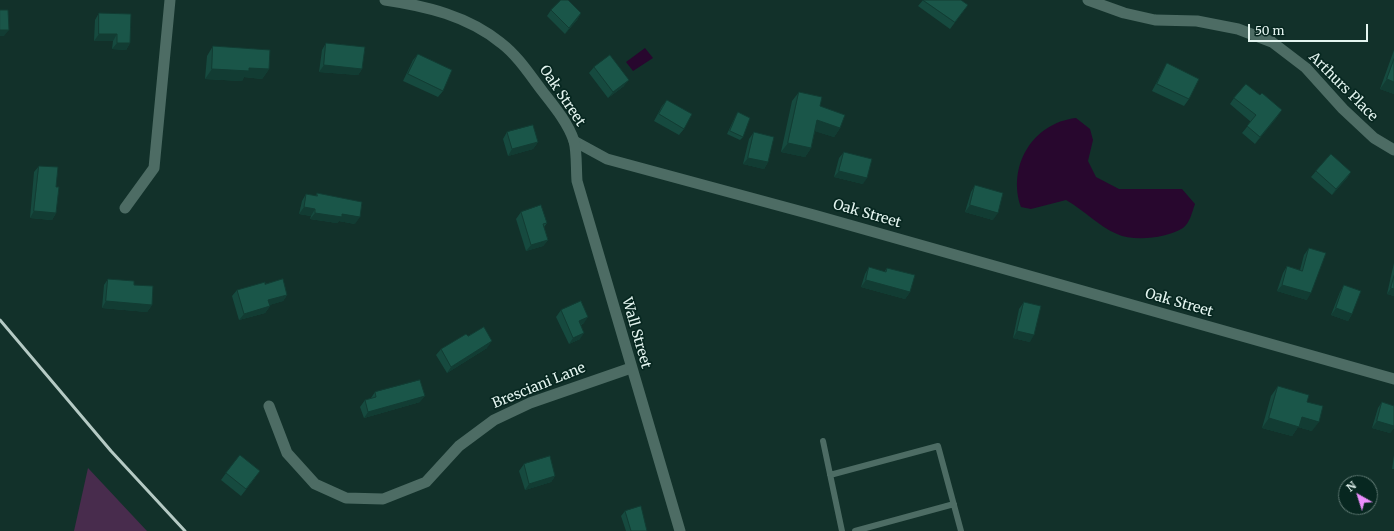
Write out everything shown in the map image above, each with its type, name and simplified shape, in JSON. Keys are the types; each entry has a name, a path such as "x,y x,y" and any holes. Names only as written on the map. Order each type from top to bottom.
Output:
{"street":[{"path":"125,208 154,168 170,0"},
{"name":"Oak Street","path":"385,0 425,7 446,13 484,31 502,43 518,59 554,108 574,141 607,159 814,214 1394,379"},
{"name":"Arthurs Place","path":"1088,0 1124,13 1147,19 1197,21 1238,29 1272,42 1306,68 1343,109 1374,138 1394,150"},
{"name":"Wall Street","path":"574,141 577,180 680,531"},
{"name":"Bresciani Lane","path":"269,406 287,453 314,484 346,498 384,500 426,482 459,446 494,420 530,403 631,368"}],"lane":[{"path":"823,441 842,531"},
{"path":"830,475 938,446 961,531"},
{"path":"854,531 954,504"}],"shaded area":[{"path":"645,48 653,58 633,71 626,62"},
{"path":"1076,118 1090,129 1093,140 1088,161 1096,177 1119,189 1182,189 1195,204 1187,223 1183,228 1168,234 1150,238 1132,238 1110,231 1066,200 1031,209 1021,207 1018,192 1018,177 1021,163 1027,149 1047,128 1060,122"},
{"path":"88,468 147,531 74,531"}],"building":[{"path":"561,0 568,0 581,13 569,28 551,10"},
{"path":"923,0 961,0 968,5 955,22"},
{"path":"0,10 8,10 9,30 0,30"},
{"path":"99,13 131,14 130,43 117,43 117,34 99,34"},
{"path":"326,43 365,47 362,69 324,65"},
{"path":"213,46 270,50 269,69 249,68 249,71 212,69"},
{"path":"418,54 452,70 443,91 408,74"},
{"path":"610,55 629,80 613,92 594,67"},
{"path":"1394,59 1394,82 1387,79"},
{"path":"1167,63 1199,79 1189,99 1157,84"},
{"path":"1246,84 1260,95 1262,93 1282,110 1260,137 1247,126 1256,115 1234,98"},
{"path":"799,92 822,97 820,106 845,115 840,128 817,120 811,148 788,143"},
{"path":"667,100 692,114 684,129 659,114"},
{"path":"738,112 750,118 743,137 730,131"},
{"path":"533,125 538,142 512,149 507,132"},
{"path":"754,132 774,137 768,162 748,158"},
{"path":"844,152 872,159 867,178 839,171"},
{"path":"1331,154 1351,172 1336,189 1316,171"},
{"path":"39,166 58,167 56,187 59,187 56,213 34,211"},
{"path":"975,185 1003,193 998,213 970,205"},
{"path":"317,193 362,202 360,217 342,214 342,217 315,213 315,209 304,207 306,194 317,196"},
{"path":"541,205 547,223 543,224 548,240 531,245 521,212"},
{"path":"1309,248 1326,253 1311,293 1282,285 1287,266 1302,271"},
{"path":"869,267 886,272 887,268 915,275 910,292 866,280"},
{"path":"1394,276 1394,289 1391,288"},
{"path":"108,279 134,281 134,285 153,286 152,305 106,301"},
{"path":"283,279 287,295 268,300 270,306 244,314 237,290 265,282 265,284"},
{"path":"1344,285 1361,291 1352,314 1336,308"},
{"path":"581,301 588,317 579,321 584,333 573,338 561,310"},
{"path":"1024,302 1041,306 1034,335 1017,331"},
{"path":"484,327 492,341 451,367 441,349 466,334 468,336"},
{"path":"420,380 425,396 368,412 365,400 376,397 375,392"},
{"path":"1278,386 1309,395 1307,402 1323,406 1319,422 1302,417 1299,427 1269,418"},
{"path":"1382,402 1394,406 1394,426 1377,421"},
{"path":"240,455 260,471 246,489 226,473"},
{"path":"550,456 555,476 529,484 524,464"},
{"path":"641,506 647,531 631,531 625,511"}],"railway":[{"path":"0,320 111,451 185,531"}]}
